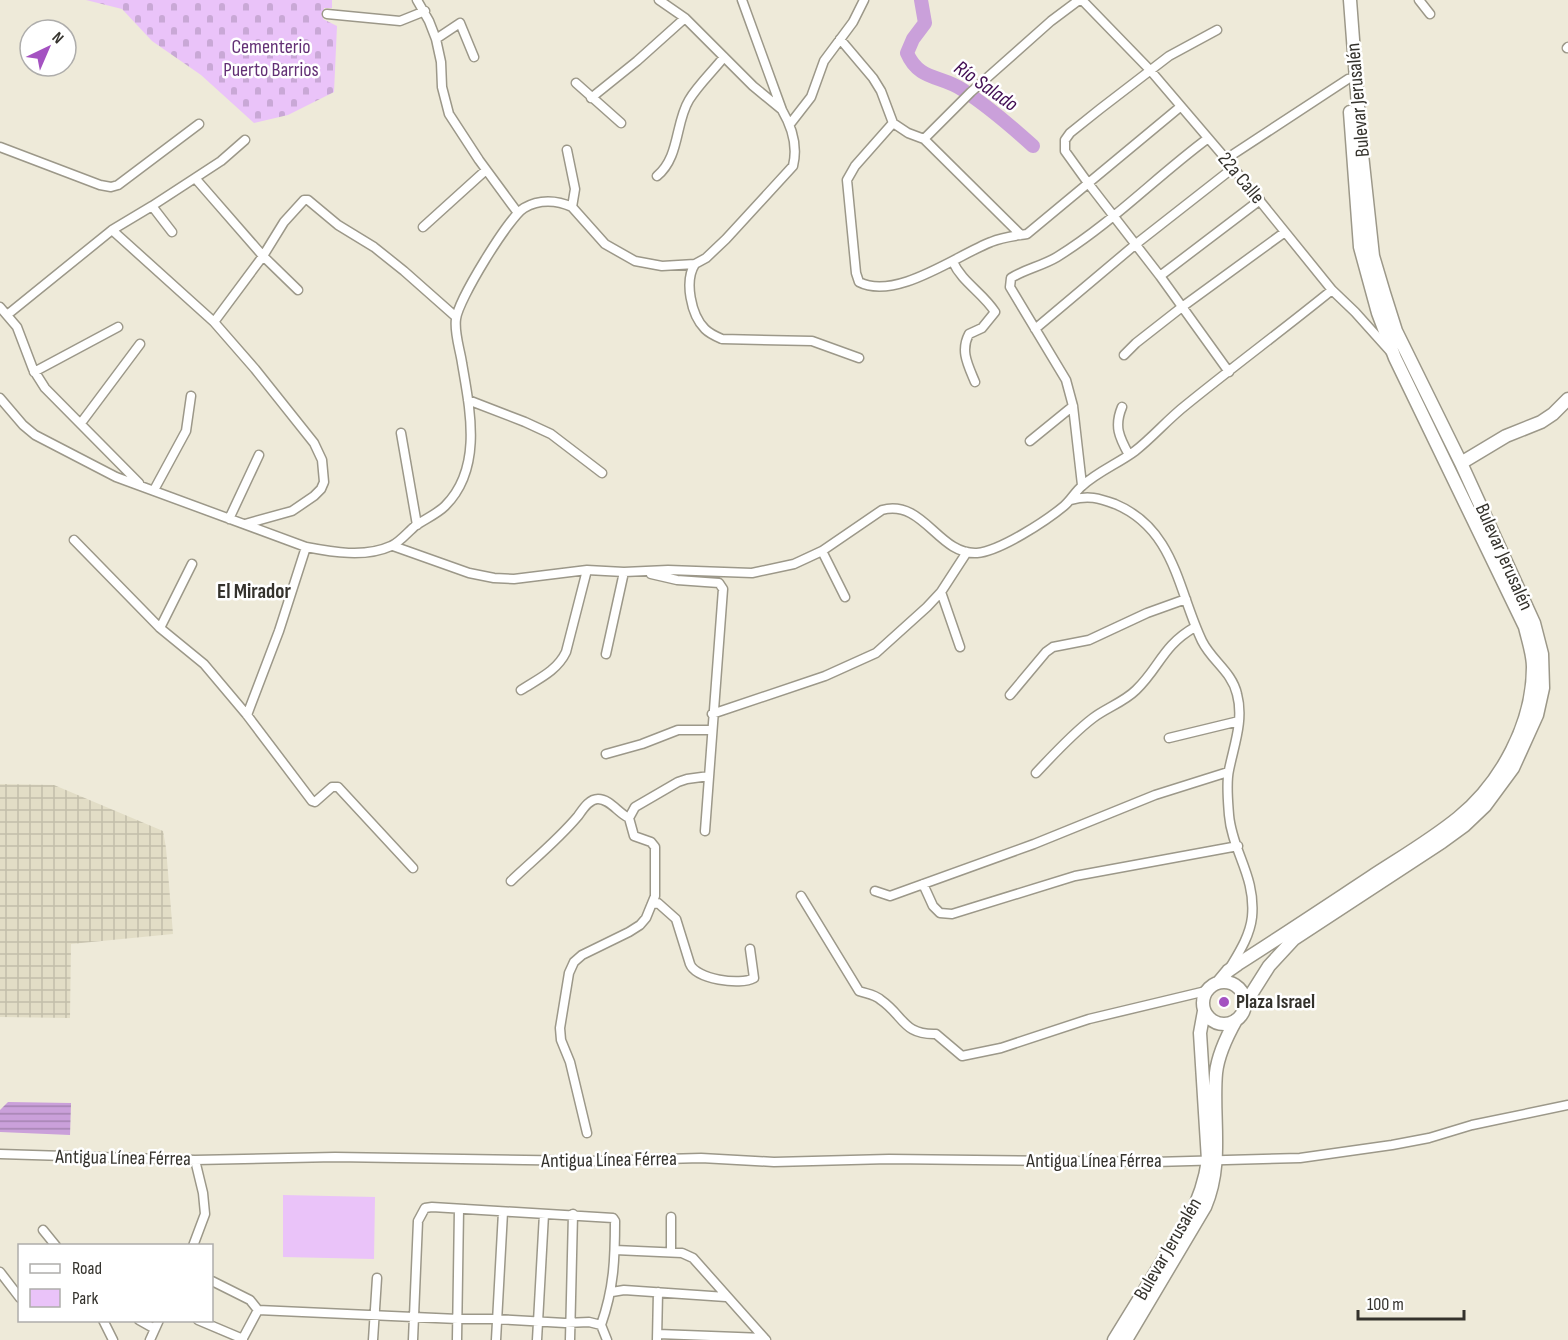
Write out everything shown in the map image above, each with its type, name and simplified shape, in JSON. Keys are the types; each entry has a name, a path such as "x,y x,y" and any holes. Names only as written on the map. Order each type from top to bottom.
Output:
{"main road":[{"name":"Bulevar Jerusalén","path":"1218,983 1228,971 1458,819 1479,798 1498,774 1514,746 1527,711 1533,667 1525,627 1395,358 1378,313 1360,247 1342,0"},
{"name":"Bulevar Jerusalén","path":"1245,1004 1269,966 1294,939 1442,842 1474,817 1505,782 1537,715 1543,688 1542,654 1534,623 1461,463 1396,331 1373,256 1353,57 1350,0"},
{"path":"1461,463 1506,436 1542,422 1568,399"},
{"path":"1218,983 1231,983 1241,991 1245,1004 1243,1013 1236,1020 1220,1024 1208,1017 1204,1011 1203,997 1206,991 1218,983"},
{"name":"Bulevar Jerusalén","path":"1114,1340 1197,1203 1213,1160 1200,1033 1204,1011"},
{"name":"Bulevar Jerusalén","path":"1126,1340 1211,1195 1216,1072 1222,1048 1236,1020"}],"street":[{"path":"417,0 425,11 436,39 441,62 442,87 449,114 518,213"},
{"path":"659,0 685,18 753,86 782,110"},
{"path":"0,398 23,425 35,435 116,477 306,547 346,553 393,546 417,525 445,507 463,481 471,441 468,400 456,317 465,293 518,213 534,203 556,201 572,207 605,244 635,261 662,266 695,264 706,258 726,239 793,166 795,157 790,124 782,110 742,0"},
{"path":"790,124 811,97 824,61 859,13 864,0"},
{"path":"924,139 969,94 1051,21 1080,0"},
{"name":"22a Calle","path":"1080,0 1150,70 1260,200 1332,290 1355,312 1395,358"},
{"path":"1419,0 1430,14"},
{"path":"327,14 400,21 425,11"},
{"path":"591,98 685,18"},
{"path":"436,39 460,22 474,57"},
{"path":"1217,30 1169,56 1070,133 1065,140 1065,151 1229,372"},
{"path":"840,39 873,78 884,97 893,123 908,133 924,139 1021,235"},
{"path":"657,176 668,162 675,147 689,100 724,57"},
{"path":"1226,159 1348,80"},
{"path":"576,83 621,123"},
{"path":"770,99 775,98 777,92"},
{"path":"893,123 855,166 847,180 856,273 859,282 868,286 881,286 910,280 953,262 988,243 1021,235 1033,229 1180,107"},
{"path":"0,147 111,187 118,185 199,124"},
{"path":"1082,485 1073,406 1066,380 1010,287 1011,278 1058,256 1114,217 1207,139"},
{"path":"7,315 112,230 221,161 245,140"},
{"path":"567,150 575,189 572,207"},
{"path":"1035,329 1136,244 1233,168"},
{"path":"423,227 486,170"},
{"path":"195,178 263,256 298,290"},
{"path":"214,322 263,256 284,222 304,200 308,200 338,225 382,253 456,317"},
{"path":"1160,276 1260,200"},
{"path":"152,206 172,232"},
{"path":"112,230 214,322 314,443 323,467 324,482 321,489 304,505 276,516 245,524"},
{"path":"1124,355 1182,307 1285,232"},
{"path":"953,262 958,273 989,302 995,312 982,328 969,334 965,342 964,355 975,382"},
{"path":"695,264 690,272 690,294 696,316 711,335 722,339 812,341 859,358"},
{"path":"393,546 469,573 494,578 514,579 587,570 752,573 794,564 822,551 882,510 897,508 922,519 952,546 967,552 978,553 1013,540 1063,507 1082,485 1129,455 1184,406 1332,290"},
{"path":"0,307 17,327 34,372 45,388 141,485"},
{"path":"34,372 118,327"},
{"path":"81,423 140,344"},
{"path":"154,490 186,431 191,396"},
{"path":"468,400 551,434 602,473"},
{"path":"1030,441 1073,406"},
{"path":"1122,407 1117,420 1129,455"},
{"path":"401,433 417,525"},
{"path":"229,519 259,455"},
{"path":"1071,500 1092,496 1118,505 1135,515 1151,530 1176,570 1195,627 1207,650 1233,681 1238,695 1239,721 1228,772 1230,817 1252,893 1252,918 1243,946 1228,971"},
{"path":"74,540 160,628 204,664 247,715 312,801 315,802 332,788 338,787 413,868"},
{"path":"247,715 279,631 306,547"},
{"path":"822,551 845,597"},
{"path":"712,714 825,676 876,653 904,630 941,592 967,552"},
{"path":"160,628 192,564"},
{"path":"521,690 553,670 562,660 587,570"},
{"path":"606,654 624,572"},
{"path":"639,572 677,580 719,583 723,589 705,831"},
{"path":"941,592 960,647"},
{"path":"1010,695 1046,652 1053,647 1089,640 1186,598"},
{"path":"1036,773 1055,751 1092,719 1135,691 1168,647 1182,634 1195,627"},
{"path":"1169,738 1239,721"},
{"path":"606,754 642,744 678,730 712,730"},
{"path":"875,891 890,896 1034,844 1155,795 1228,772"},
{"path":"628,818 635,807 678,782 687,778 709,777"},
{"path":"511,881 567,829 589,802 596,799 606,800 618,813 628,818 634,836 651,842 656,847 655,896 653,904 640,925 582,955 574,962 569,973 560,1028 561,1040 570,1062 586,1133"},
{"path":"923,884 933,906 940,913 952,914 1075,876 1238,846"},
{"path":"801,896 859,991 870,993 883,1000 913,1031 924,1035 936,1034 962,1056 1001,1048 1089,1019 1206,991"},
{"path":"653,904 658,903 676,919 692,970 697,973 725,981 748,981 754,978 750,949"},
{"name":"Antigua Línea Férrea","path":"0,1154 195,1160 335,1157 592,1161 701,1158 774,1162 889,1159 1033,1162 1300,1158 1429,1138 1473,1125 1568,1105"},
{"path":"193,1244 205,1214 203,1193 195,1160"},
{"path":"413,1340 418,1221 425,1208 432,1207 613,1218 615,1221 615,1250 612,1292 601,1324 607,1340"},
{"path":"458,1340 459,1209"},
{"path":"496,1340 503,1212"},
{"path":"537,1340 544,1214"},
{"path":"570,1340 573,1214"},
{"path":"670,1217 671,1252"},
{"path":"43,1230 55,1244"},
{"path":"615,1250 682,1253 693,1258 765,1339"},
{"path":"0,1272 18,1295"},
{"path":"373,1340 377,1278"},
{"path":"11,1286 18,1281"},
{"path":"213,1282 250,1300 258,1310 458,1320 496,1319 601,1324"},
{"path":"612,1292 624,1290 726,1297"},
{"path":"658,1292 657,1337 765,1339"},
{"path":"202,1322 242,1340 258,1310"},
{"path":"104,1322 113,1340"},
{"path":"150,1340 157,1325"}],"shaded area":[{"path":"0,784 54,785 163,831 173,934 71,944 70,1018 0,1017"},
{"path":"8,1102 71,1103 70,1135 0,1132 0,1110"}],"green space":[{"name":"Cementerio Puerto Barrios","path":"86,0 332,0 332,8 324,8 323,19 337,26 334,92 288,115 254,123 201,75 152,41 122,9"},
{"path":"283,1195 375,1197 374,1259 283,1257"}],"waterway":[{"name":"Río Salado","path":"921,0 925,23 913,39 907,53 912,62 924,73 955,85 972,96 1033,146"}],"place":[{"name":"Plaza Israel","path":"1224,1002"}],"district":[{"name":"El Mirador","path":"254,591"}]}
